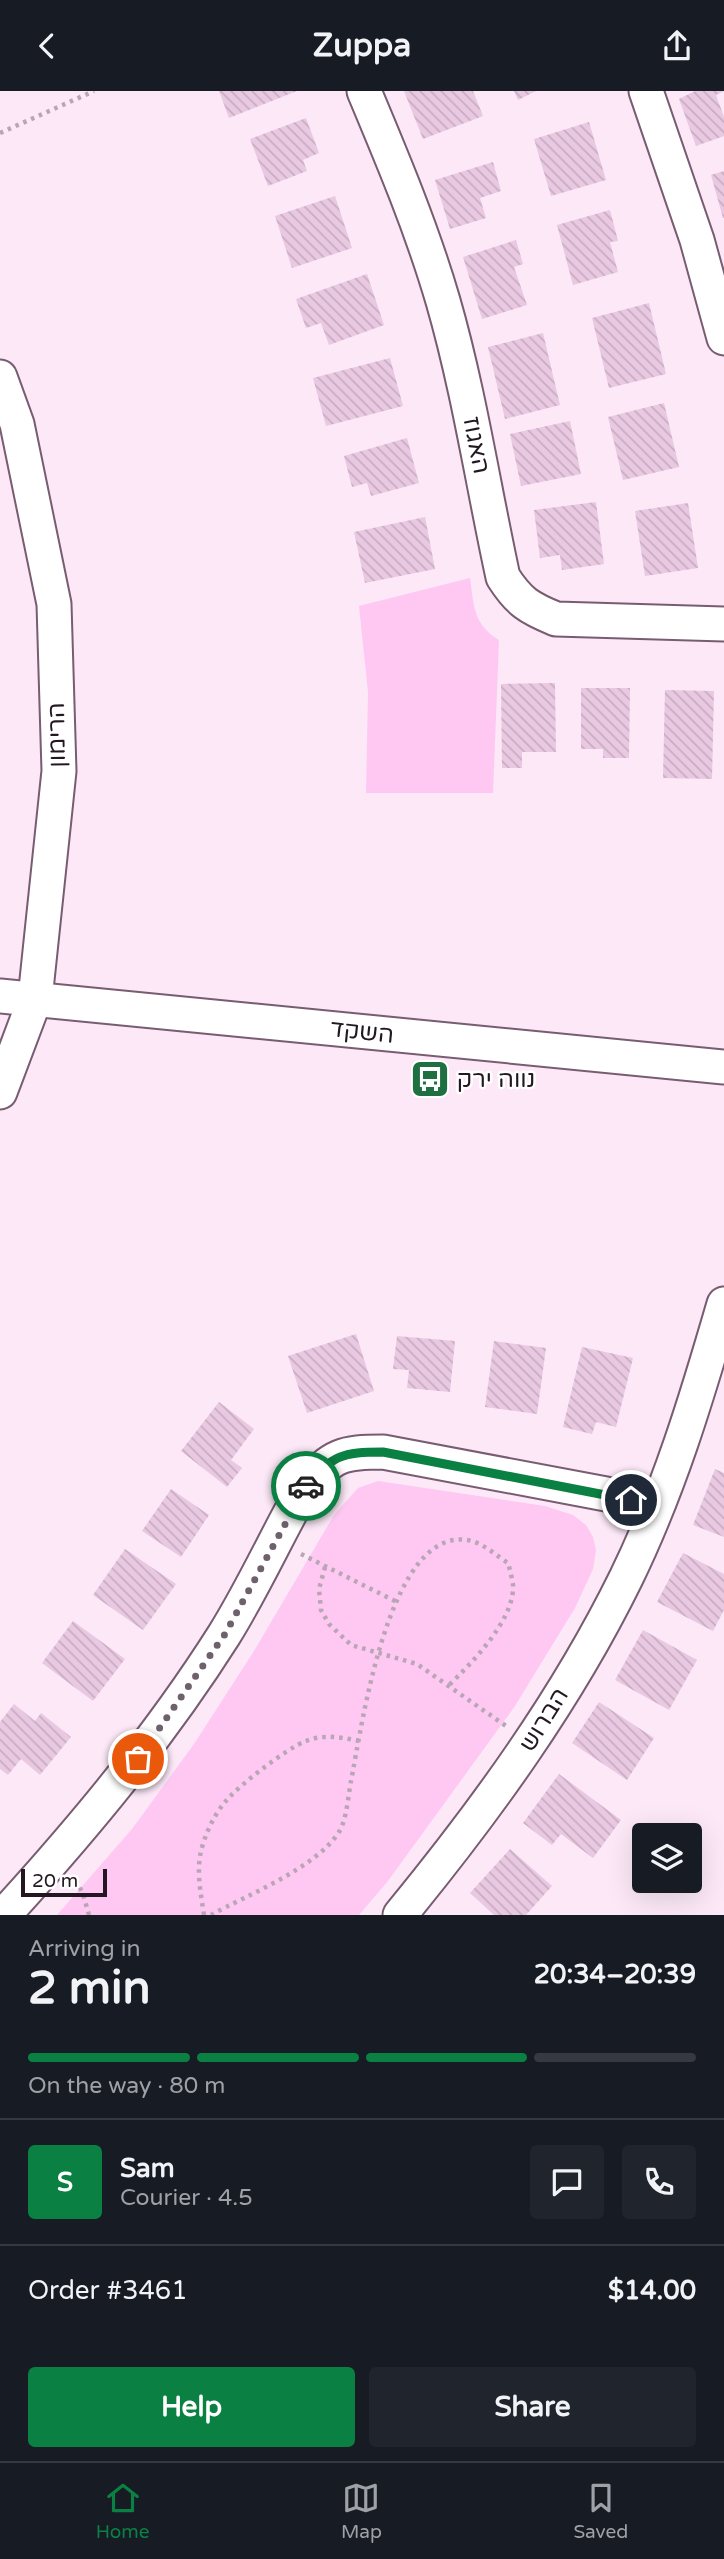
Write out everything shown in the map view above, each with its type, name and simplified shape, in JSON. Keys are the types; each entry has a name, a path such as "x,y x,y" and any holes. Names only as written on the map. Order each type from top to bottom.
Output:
{"street":[{"name":"האגוז","path":"365,91 443,300 460,366 503,577 515,596 531,609 556,619 724,624"},
{"path":"646,91 693,228 724,338"},
{"name":"הרימון","path":"0,377 17,424 54,604 59,771 36,999 0,1092"},
{"name":"השקד","path":"0,996 724,1067"},
{"name":"הברוש","path":"400,1915 460,1842 507,1778 598,1632 627,1575 672,1470 724,1304"},
{"path":"4,1915 117,1785 163,1724 225,1634 305,1486 324,1465 338,1456 358,1452 383,1452 657,1506"}],"path":[{"path":"0,133 94,91"},
{"path":"211,1915 314,1859 340,1830 377,1653 397,1602 414,1566 432,1547 457,1539 474,1542 508,1563 513,1588 504,1616 484,1652 449,1685"},
{"path":"275,1541 397,1602"},
{"path":"326,1567 318,1589 321,1610 329,1623 351,1645 417,1664 530,1742"},
{"path":"204,1915 199,1881 201,1855 209,1829 224,1803 282,1755 307,1740 337,1736 359,1741"}],"shaded area":[{"path":"470,578 479,621 499,640 493,793 366,793 368,692 359,606"},
{"path":"378,1481 545,1506 573,1515 586,1525 596,1550 593,1569 575,1608 515,1706 388,1881 359,1915 57,1915 132,1829 194,1744 254,1651 334,1515 358,1488"}],"building":[{"path":"219,91 297,91 229,118"},
{"path":"404,91 473,91 483,116 423,139"},
{"path":"514,91 536,91 518,100"},
{"path":"695,91 724,91 716,95 724,117 724,136 696,146 679,99"},
{"path":"306,118 319,153 303,160 307,171 268,186 250,139"},
{"path":"589,122 606,180 551,196 534,139"},
{"path":"493,162 501,191 480,198 486,218 450,229 435,180"},
{"path":"724,171 724,218 723,218 711,175"},
{"path":"335,196 352,248 292,268 275,216"},
{"path":"610,210 618,241 610,242 618,272 573,285 557,225"},
{"path":"516,240 523,264 514,267 527,305 482,319 463,257"},
{"path":"367,274 384,325 329,345 321,323 306,328 296,299"},
{"path":"649,303 666,374 609,388 592,318"},
{"path":"543,333 560,405 505,419 488,347"},
{"path":"390,358 403,406 326,426 313,378"},
{"path":"664,403 679,467 623,480 608,417"},
{"path":"570,421 581,474 521,486 510,434"},
{"path":"407,438 419,483 371,496 367,483 352,487 344,456"},
{"path":"596,502 604,564 562,570 560,555 540,558 534,510"},
{"path":"688,503 698,568 645,576 635,511"},
{"path":"425,517 435,569 365,583 354,532"},
{"path":"555,683 556,752 522,752 522,768 502,768 501,684"},
{"path":"581,688 630,688 629,758 603,758 603,749 581,749"},
{"path":"665,690 714,691 712,779 663,778"},
{"path":"356,1334 374,1391 307,1413 288,1356"},
{"path":"397,1336 455,1341 450,1392 407,1388 409,1370 393,1369"},
{"path":"494,1341 546,1348 537,1414 485,1407"},
{"path":"582,1347 633,1358 616,1427 596,1422 592,1434 563,1427"},
{"path":"219,1402 254,1429 231,1460 242,1468 227,1487 181,1451"},
{"path":"715,1469 724,1473 724,1537 693,1525"},
{"path":"171,1489 209,1515 181,1557 142,1531"},
{"path":"125,1549 176,1584 143,1630 93,1595"},
{"path":"683,1553 724,1574 724,1610 713,1631 657,1602"},
{"path":"73,1621 125,1659 93,1701 42,1663"},
{"path":"643,1630 697,1660 669,1710 615,1680"},
{"path":"599,1702 654,1738 627,1780 572,1743"},
{"path":"14,1704 35,1721 41,1713 71,1737 40,1775 21,1759 8,1775 0,1769 0,1722"},
{"path":"559,1774 621,1820 593,1858 561,1834 552,1845 523,1823"},
{"path":"510,1849 552,1886 526,1915 494,1915 470,1893"}],"way so far":[{"path":"138,1759 225,1634 306,1486"}],"place":[{"name":"נווה ירק","path":"430,1079"}],"route":[{"path":"306,1486 324,1465 338,1456 358,1452 383,1452 631,1500"}]}
